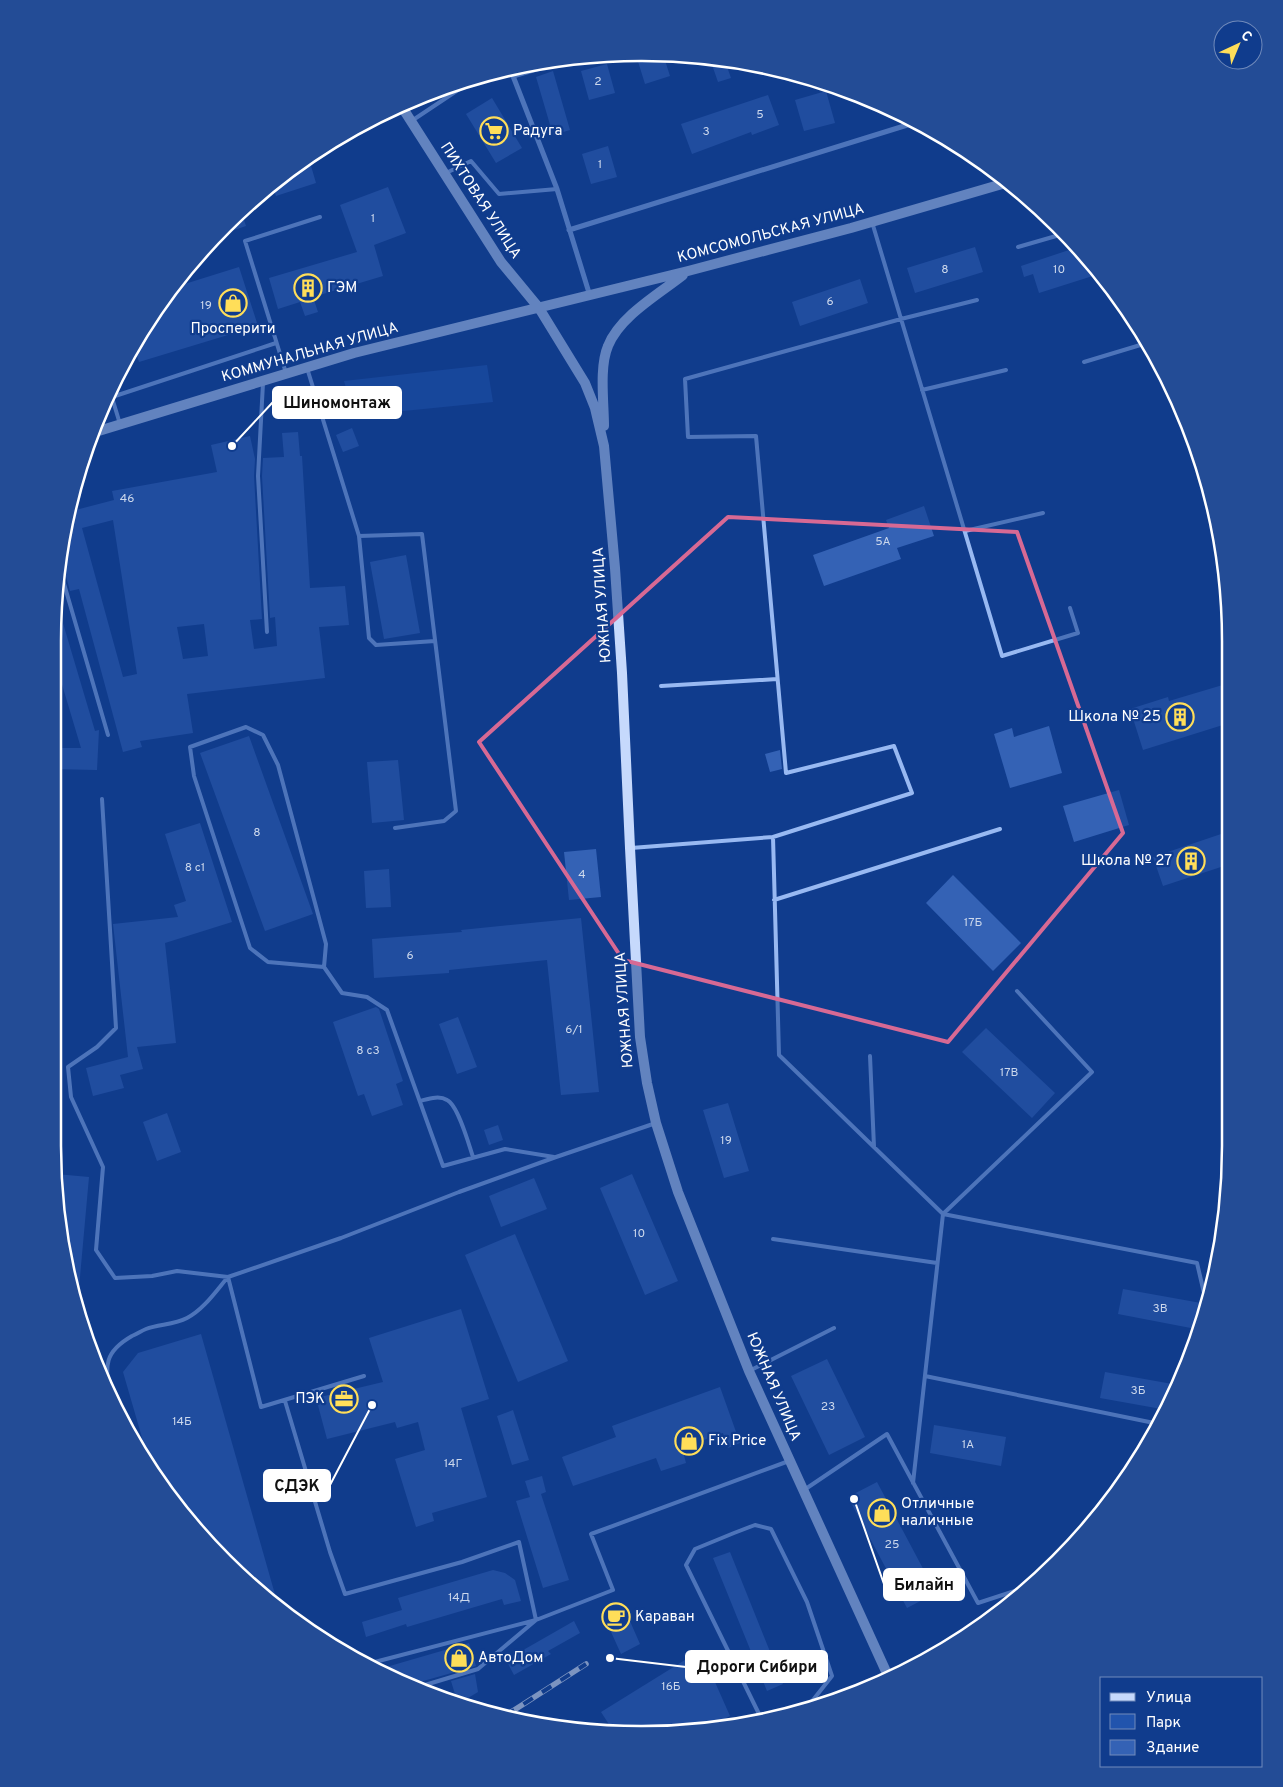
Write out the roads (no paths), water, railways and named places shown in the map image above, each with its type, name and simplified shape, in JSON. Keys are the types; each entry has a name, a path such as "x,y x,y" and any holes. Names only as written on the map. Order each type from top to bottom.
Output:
{"main road":[{"name":"ПИХТОВАЯ УЛИЦА","path":"405,112 501,262 539,308"},
{"name":"КОМСОМОЛЬСКАЯ УЛИЦА","path":"539,308 872,222 1000,185"},
{"path":"604,446 604,366 608,346 617,330 630,315 688,271"},
{"name":"КОММУНАЛЬНАЯ УЛИЦА","path":"101,430 354,353 539,308"},
{"name":"ЮЖНАЯ УЛИЦА","path":"539,308 585,383 595,408 604,446 610,496 622,673 640,1037 646,1083 656,1123 681,1201 749,1371 886,1672"}],"street":[{"path":"520,74 513,76 557,189 590,296"},
{"path":"569,230 906,125"}],"lane":[{"path":"411,121 455,92"},
{"path":"444,174 471,161 499,194 557,189"},
{"path":"286,374 244,241 320,217"},
{"path":"872,222 1002,656 1078,634 1070,608"},
{"path":"1018,246 1057,236"},
{"path":"630,848 773,837 912,793 894,746 786,773 756,436 688,438 685,378 977,300"},
{"path":"116,396 276,342"},
{"path":"1084,362 1140,345"},
{"path":"306,368 360,536 369,638 376,645 435,641"},
{"path":"922,390 1006,370"},
{"path":"263,381 258,476 267,632"},
{"path":"113,401 120,424"},
{"path":"965,531 1044,513"},
{"path":"360,536 422,534 456,811 444,820 395,828"},
{"path":"64,584 108,735"},
{"path":"661,686 777,678"},
{"path":"324,967 268,962 250,948 194,776 190,747 246,728 263,735 278,765 326,944 324,967 342,993 367,997 387,1010 443,1166 504,1149 556,1157"},
{"path":"102,799 116,1028 97,1047 68,1067 71,1097 103,1168 96,1250 115,1278 152,1276 177,1271 228,1277 341,1238 556,1157 656,1123"},
{"path":"774,900 1000,829"},
{"path":"773,837 779,1055 943,1214 1197,1263 1204,1289"},
{"path":"913,1483 943,1214 1092,1072 1017,991"},
{"path":"870,1056 874,1147"},
{"path":"420,1101 430,1098 448,1100 455,1109 473,1157"},
{"path":"773,1239 938,1263"},
{"path":"106,1371 113,1350 123,1342 146,1328 171,1324 187,1318 198,1311 228,1277"},
{"path":"228,1277 262,1407 364,1376"},
{"path":"749,1371 834,1328"},
{"path":"925,1376 1151,1422"},
{"path":"285,1401 327,1543 345,1594 462,1562 520,1542 536,1620"},
{"path":"803,1490 887,1434 978,1603 1012,1592"},
{"path":"377,1662 536,1620 613,1590 591,1534 789,1461"},
{"path":"759,1714 686,1565 696,1550 756,1525 771,1529 807,1602 832,1676 813,1699"},
{"path":"426,1685 478,1669 536,1620"}],"railway":[{"path":"512,1711 586,1664"}],"place":[{"name":"Радуга","path":"494,131"},
{"name":"ГЭМ","path":"308,288"},
{"name":"Просперити","path":"233,303"},
{"name":"Шиномонтаж","path":"232,446"},
{"name":"Школа № 25","path":"1180,717"},
{"name":"Школа № 27","path":"1191,861"},
{"name":"ПЭК","path":"344,1399"},
{"name":"СДЭК","path":"372,1405"},
{"name":"Fix Price","path":"689,1441"},
{"name":"Билайн","path":"854,1499"},
{"name":"Отличные наличные","path":"882,1513"},
{"name":"Караван","path":"616,1617"},
{"name":"АвтоДом","path":"459,1658"},
{"name":"Дороги Сибири","path":"610,1658"}]}
